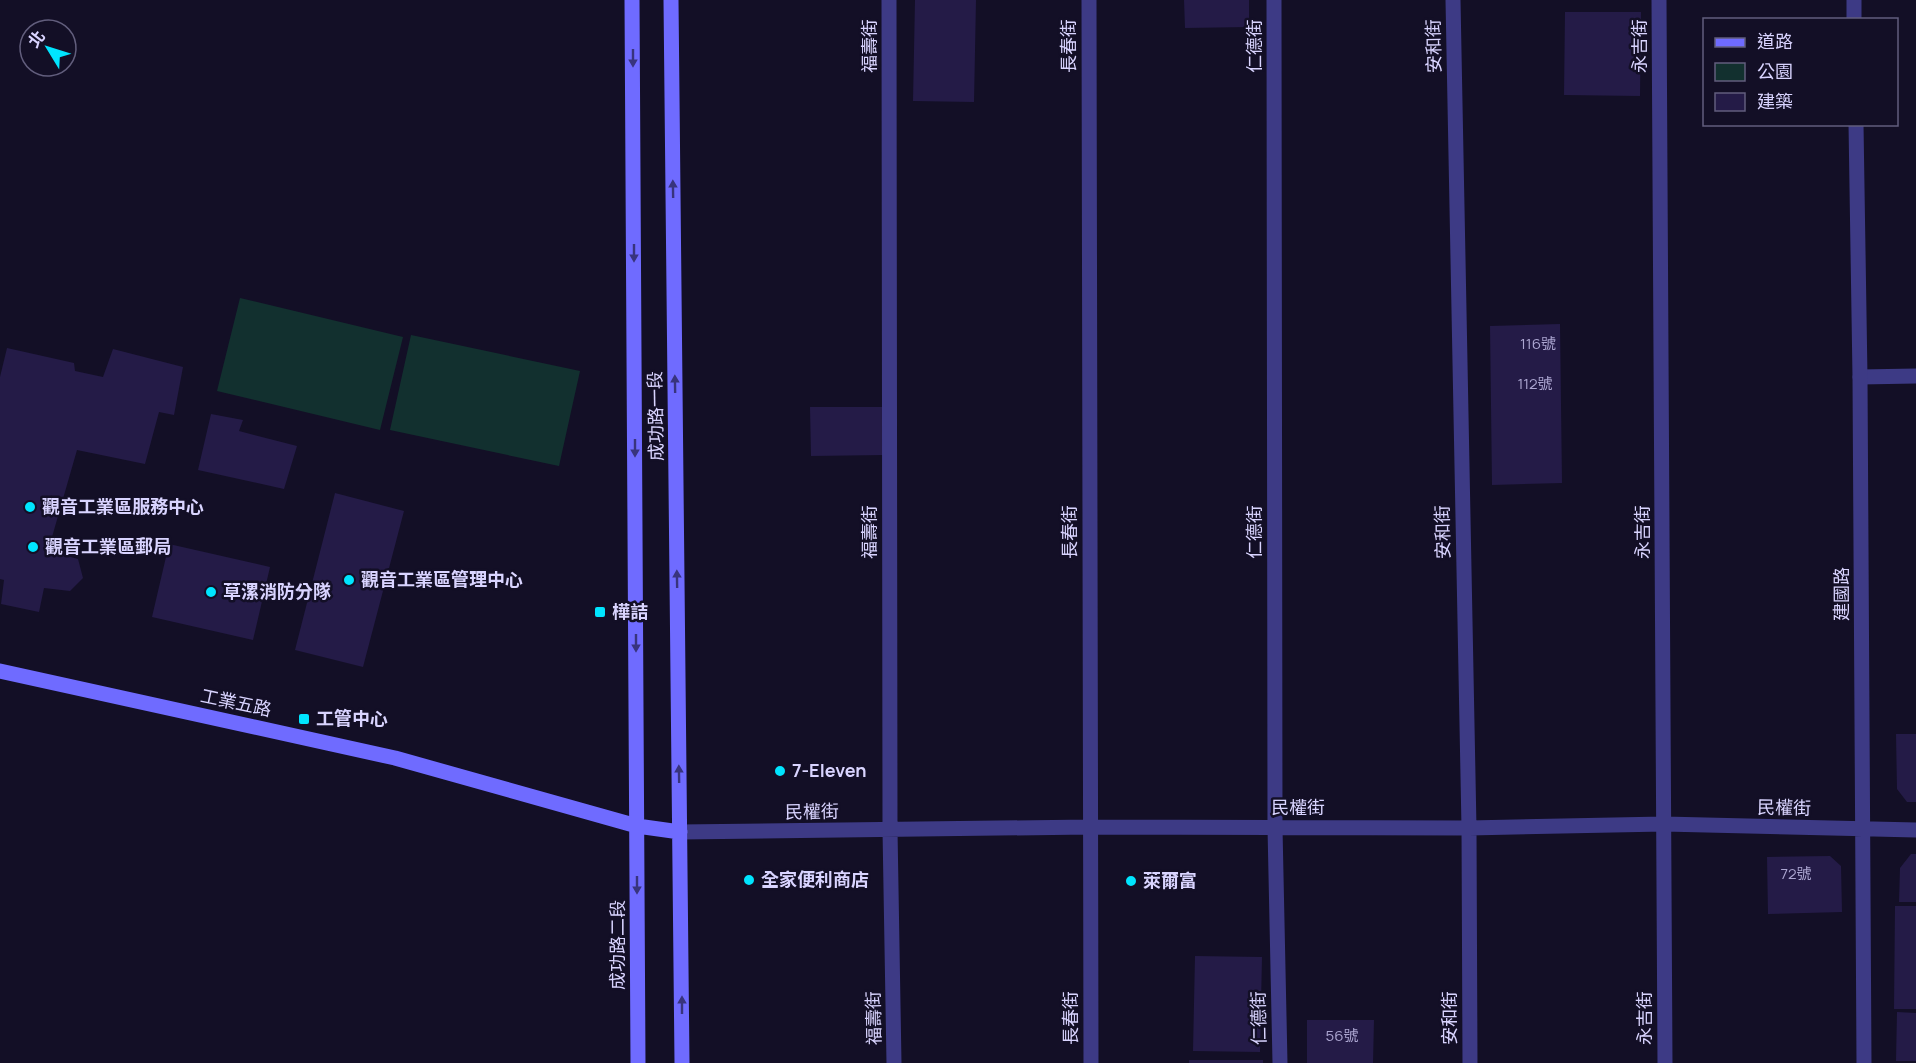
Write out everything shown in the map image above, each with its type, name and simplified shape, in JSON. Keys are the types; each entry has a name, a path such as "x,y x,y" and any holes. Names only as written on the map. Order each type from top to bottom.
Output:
{"street":[{"name":"成功路一段","path":"632,0 637,826"},
{"name":"成功路一段","path":"671,0 680,832"},
{"name":"福壽街","path":"889,0 890,830 894,1063"},
{"name":"長春街","path":"1089,0 1091,1063"},
{"name":"仁德街","path":"1274,0 1275,828 1280,1063"},
{"name":"安和街","path":"1453,0 1469,828 1470,1063"},
{"name":"永吉街","path":"1659,0 1665,1063"},
{"path":"1854,0 1854,18"},
{"name":"建國路","path":"1856,126 1864,829 1864,1063"},
{"path":"1860,377 1916,376"},
{"name":"工業五路","path":"0,671 395,758 637,826 680,832"},
{"name":"民權街","path":"680,832 1089,827 1469,828 1664,824 1916,830"},
{"name":"成功路二段","path":"637,826 638,1063"},
{"path":"680,832 682,1063"}],"green space":[{"path":"240,298 403,337 380,430 217,391"},
{"path":"411,335 580,371 559,466 390,430"}],"building":[{"path":"915,0 976,0 974,102 913,101"},
{"path":"1184,0 1249,0 1249,27 1185,28"},
{"path":"1565,12 1641,12 1640,96 1564,95"},
{"path":"1560,324 1562,483 1492,485 1490,326"},
{"name":"觀音工業區服務中心","path":"7,348 74,363 75,371 103,377 113,349 183,367 174,415 159,412 145,464 77,450 48,551 78,559 83,578 70,591 44,588 39,612 1,604 4,580 0,579 0,377"},
{"path":"810,407 885,407 885,455 811,456"},
{"path":"211,414 243,420 239,431 297,446 284,489 198,470"},
{"name":"觀音工業區管理中心","path":"335,493 404,511 363,667 295,650"},
{"name":"草漯消防分隊","path":"169,544 270,567 253,640 152,617"},
{"path":"1896,734 1916,734 1916,802 1907,802 1897,789"},
{"path":"1911,854 1916,854 1916,902 1899,902 1900,868"},
{"path":"1830,856 1841,866 1842,912 1768,914 1767,857"},
{"path":"1895,906 1916,906 1916,1009 1894,1009"},
{"path":"1195,956 1262,957 1260,1052 1193,1051"},
{"path":"1897,1012 1916,1013 1916,1061 1896,1061"},
{"path":"1307,1020 1374,1020 1373,1063 1307,1063"},
{"path":"1189,1060 1263,1060 1263,1063 1189,1063"}],"place":[{"name":"觀音工業區服務中心","path":"30,507"},
{"name":"觀音工業區郵局","path":"33,547"},
{"name":"觀音工業區管理中心","path":"349,580"},
{"name":"草漯消防分隊","path":"211,592"},
{"name":"樺詰","path":"600,612"},
{"name":"工管中心","path":"304,719"},
{"name":"7-Eleven","path":"780,771"},
{"name":"全家便利商店","path":"749,880"},
{"name":"萊爾富","path":"1131,881"}]}
